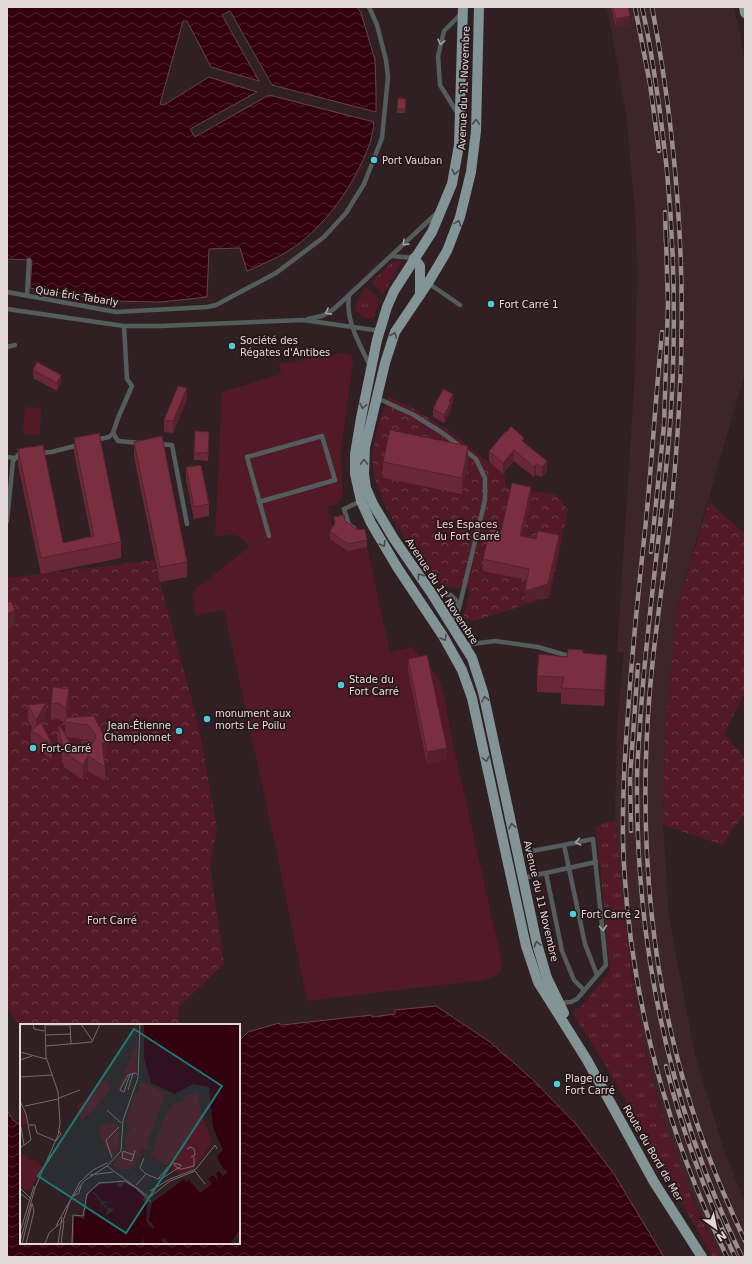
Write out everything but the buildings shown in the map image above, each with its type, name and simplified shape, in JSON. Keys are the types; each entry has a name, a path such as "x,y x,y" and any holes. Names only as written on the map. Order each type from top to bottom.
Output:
{"main road":[{"name":"Avenue du 11 Novembre","path":"479,7 476,131 471,172 460,217 447,252 395,332 376,397 365,447 364,474 366,488 373,504 394,539 432,594 472,658 483,692 537,944 547,978 587,1060"},
{"path":"744,7 745,13"},
{"name":"Avenue du 11 Novembre","path":"463,10 459,145 452,184 444,207 432,232 394,290 380,329 355,454 355,474 372,531 443,636 462,670 472,698 526,946 538,982 587,1060"},
{"path":"414,258 420,266 420,295"},
{"path":"380,329 398,318 413,305"},
{"path":"407,581 417,589 441,621 448,621"},
{"path":"501,830 508,847 514,875 519,879 523,878"},
{"name":"Route du Bord de Mer","path":"587,1060 654,1182 702,1257"}],"lane":[{"name":"Quai Éric Tabarly","path":"7,292 116,312 207,307 216,305 276,273 324,238 346,213 358,195 368,175 382,138 388,77 386,60 377,25 369,7"},
{"path":"460,116 440,85 438,56 444,31 463,10"},
{"path":"7,309 124,326 160,326 303,320 322,316 334,309 349,296 444,207"},
{"path":"391,256 414,258"},
{"path":"26,296 30,260"},
{"path":"428,283 460,305"},
{"path":"349,296 347,307 352,327 371,368"},
{"path":"303,320 374,330 380,329"},
{"path":"7,521 13,461 19,454 51,452 109,437 113,433 132,386 127,379 124,326"},
{"path":"7,347 15,345"},
{"path":"376,397 414,415 444,434 476,459 485,478 485,500 464,591 456,616 448,621"},
{"path":"113,433 118,441 143,443"},
{"path":"259,502 335,480 322,436 247,458 268,536"},
{"path":"150,444 172,445 187,524"},
{"path":"7,457 15,458"},
{"path":"356,530 349,525 344,509 362,501"},
{"path":"432,594 451,595 464,591"},
{"path":"451,595 456,600 459,608"},
{"path":"464,645 496,641 538,647 577,659"},
{"path":"532,851 593,839 606,965 577,999 571,1002 559,1003"},
{"path":"564,845 585,944 597,975"},
{"path":"523,878 596,862"},
{"path":"546,873 562,951 574,980 584,990"}],"shaded area":[{"path":"606,7 734,7 745,64 745,373 679,600 665,732 663,825 669,917 695,1055 723,1148 745,1203 745,1257 721,1257 685,1181 667,1129 641,1030 622,903 615,820 617,724 624,653 617,652 635,373 637,277 636,226 627,122 611,27"}],"green space":[{"path":"399,260 402,262 383,294 371,282 392,262"},
{"path":"366,287 378,299 378,305 373,319 367,319 362,316 355,308"},
{"name":"Stade du Fort Carré","path":"344,353 350,354 353,362 341,450 343,494 337,504 328,506 332,526 334,524 365,537 390,652 412,647 438,677 444,694 452,739 503,967 497,975 483,980 307,1001 273,835 224,610 196,616 192,592 249,547 238,536 230,534 215,537 222,392 281,374 279,364"},
{"name":"Les Espaces du Fort Carré","path":"388,397 415,409 448,430 505,476 506,487 556,495 568,510 550,597 474,621 463,619 470,589 446,587 431,580 396,525 381,495 376,480 373,466 375,441 382,412"},
{"path":"25,407 41,408 40,435 23,434"},
{"path":"709,502 745,534 745,692 724,734 745,758 745,813 722,845 663,825 665,732 675,627 679,600"},
{"name":"Fort Carré","path":"154,560 198,723 217,828 210,866 224,964 178,1008 179,1024 20,1025 7,1009 7,578"},
{"path":"615,820 622,899 636,1002 649,1066 678,1162 697,1210 721,1257 712,1257 609,1071 572,1012 583,1005 610,971 596,826"}],"water":[{"name":"Port Vauban","path":"7,7 357,7 361,13 375,60 376,112 272,85 230,11 222,15 259,81 211,67 187,21 183,21 160,104 164,105 209,77 257,92 190,129 195,137 269,95 374,122 370,143 356,174 337,204 314,230 288,251 247,271 240,248 209,249 207,297 161,302 112,301 30,288 32,260 7,259"},
{"path":"436,1006 490,1042 531,1078 576,1124 614,1174 664,1257 7,1257 7,1110 13,1120 20,1125 20,1244 240,1244 240,1040 248,1032 279,1023 282,1025 371,1015 372,1017 395,1014 395,1010"}],"railway":[{"path":"635,7 650,84 659,151"},
{"path":"642,7 657,89 667,171 672,235 674,330 670,426 643,687 637,782 638,844 643,905 651,966 662,1026 677,1085 695,1143 717,1201 742,1257"},
{"path":"652,7 661,57 674,157 681,257 682,307 679,408 675,464 670,521 653,654 647,734 646,823 648,868 657,958 674,1046 705,1147 745,1241"},
{"path":"665,212 666,242"},
{"path":"651,552 664,425 668,305 666,237"},
{"path":"662,332 625,752 623,790 624,865 628,916 635,966 644,1016 656,1066 670,1115 687,1164 727,1257"},
{"path":"631,831 630,777 638,665"},
{"path":"666,1066 687,1139 714,1210 735,1257"}],"place":[{"name":"Port Vauban","path":"374,160"},
{"name":"Fort Carré 1","path":"491,304"},
{"name":"Société des Régates d'Antibes","path":"232,346"},
{"name":"Stade du Fort Carré","path":"341,685"},
{"name":"monument aux morts Le Poilu","path":"207,719"},
{"name":"Jean-Étienne Championnet","path":"179,731"},
{"name":"Fort-Carré","path":"33,748"},
{"name":"Fort Carré 2","path":"573,914"},
{"name":"Plage du Fort Carré","path":"557,1084"}]}
